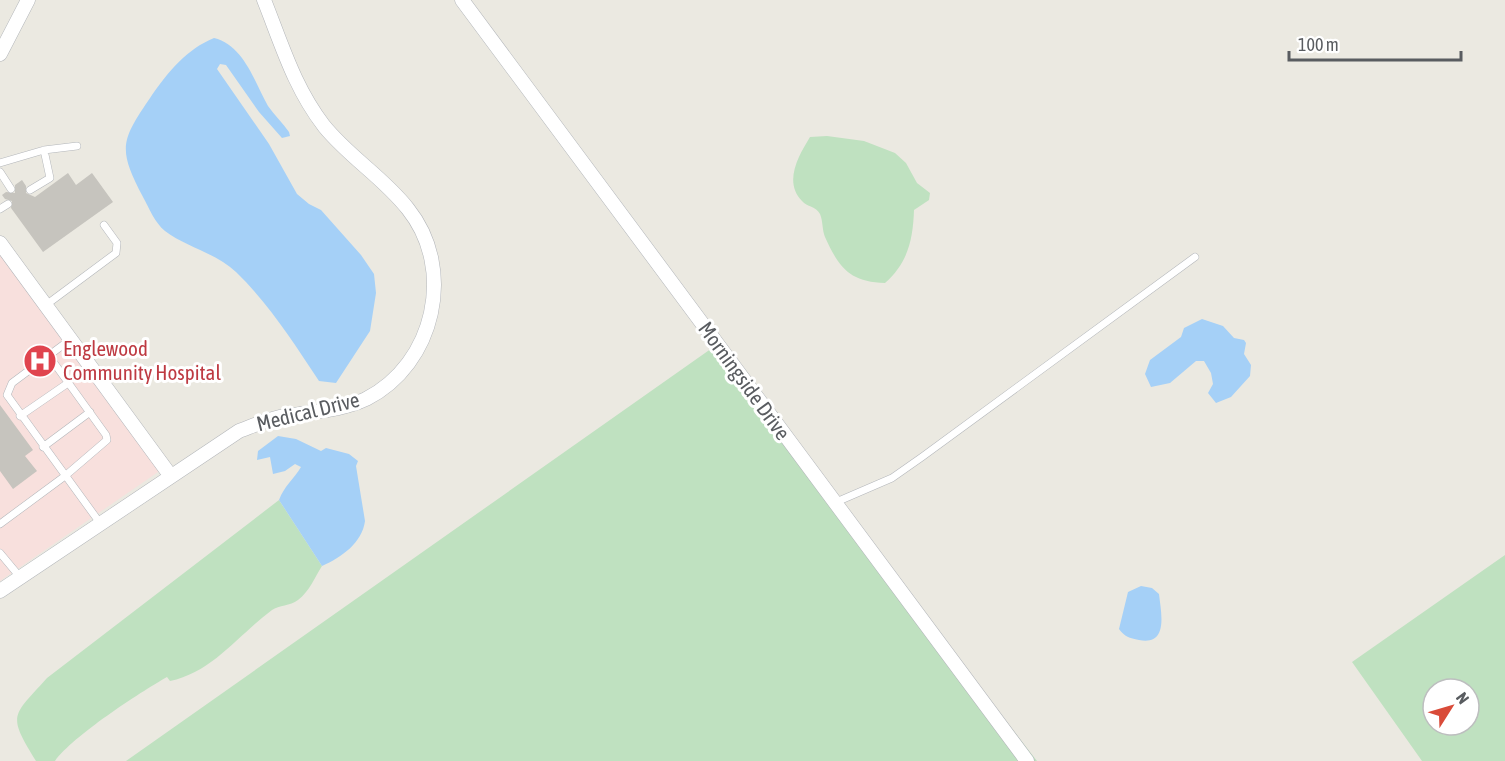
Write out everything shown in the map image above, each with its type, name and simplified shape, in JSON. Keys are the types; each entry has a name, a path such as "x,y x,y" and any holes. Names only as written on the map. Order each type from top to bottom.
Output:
{"street":[{"path":"0,54 28,0"},
{"name":"Medical Drive","path":"0,591 170,475 239,431 284,416 346,407 377,392 410,362 423,340 435,294 433,270 422,231 408,208 341,146 308,102 283,54 264,0"},
{"name":"Morningside Drive","path":"462,0 1027,761"},
{"path":"0,244 170,475"}],"lane":[{"path":"0,164 44,150 77,146"},
{"path":"30,190 50,178 44,150"},
{"path":"0,172 11,189"},
{"path":"0,209 8,204"},
{"path":"46,305 116,253 117,243 104,225"},
{"path":"834,503 892,478 1195,257"},
{"path":"71,339 8,389 10,402 100,523"},
{"path":"0,524 106,444 106,435 48,356"},
{"path":"20,416 68,383"},
{"path":"43,447 90,412"},
{"path":"0,553 20,577"}],"shaded area":[{"name":"Englewood Community Hospital","path":"0,253 161,470 0,581"}],"green space":[{"path":"827,136 864,141 895,153 906,163 917,183 930,193 929,200 914,210 908,250 899,267 885,283 863,280 841,265 825,237 820,214 796,194 793,177 801,152 810,137"},
{"path":"715,346 1037,761 126,761"},
{"path":"279,500 322,566 302,597 295,602 272,610 224,652 199,670 170,681 167,677 124,704 76,740 55,761 36,761 21,734 18,716 26,701 47,678"},
{"path":"1505,555 1505,761 1422,761 1352,662"}],"water":[{"path":"214,38 233,48 241,57 268,106 289,132 290,136 282,138 259,112 226,65 220,64 217,69 269,144 297,194 321,210 361,255 374,274 376,293 370,331 336,383 319,381 270,310 236,272 228,265 173,237 161,228 129,166 126,144 129,134 158,86 195,48"},
{"path":"1202,319 1223,326 1234,338 1244,340 1246,343 1244,354 1251,365 1250,376 1231,397 1216,403 1208,393 1213,384 1211,373 1204,361 1196,361 1170,383 1151,387 1145,374 1150,360 1181,337 1184,328"},
{"path":"278,436 296,439 321,451 326,448 349,454 358,461 356,466 365,521 363,529 350,548 322,566 279,500 301,467 295,464 285,471 273,474 270,457 257,460 258,451"},
{"path":"1141,586 1152,588 1159,594 1161,626 1155,638 1149,640 1130,638 1119,629 1128,592"}],"building":[{"path":"68,173 76,185 92,173 113,202 43,252 11,208 12,201 5,199 2,195 6,192 15,193 15,185 22,180 26,186 26,193 35,197"},
{"path":"0,405 33,450 25,456 37,471 13,489 0,471"}],"place":[{"name":"Englewood Community Hospital","path":"40,361"}]}
